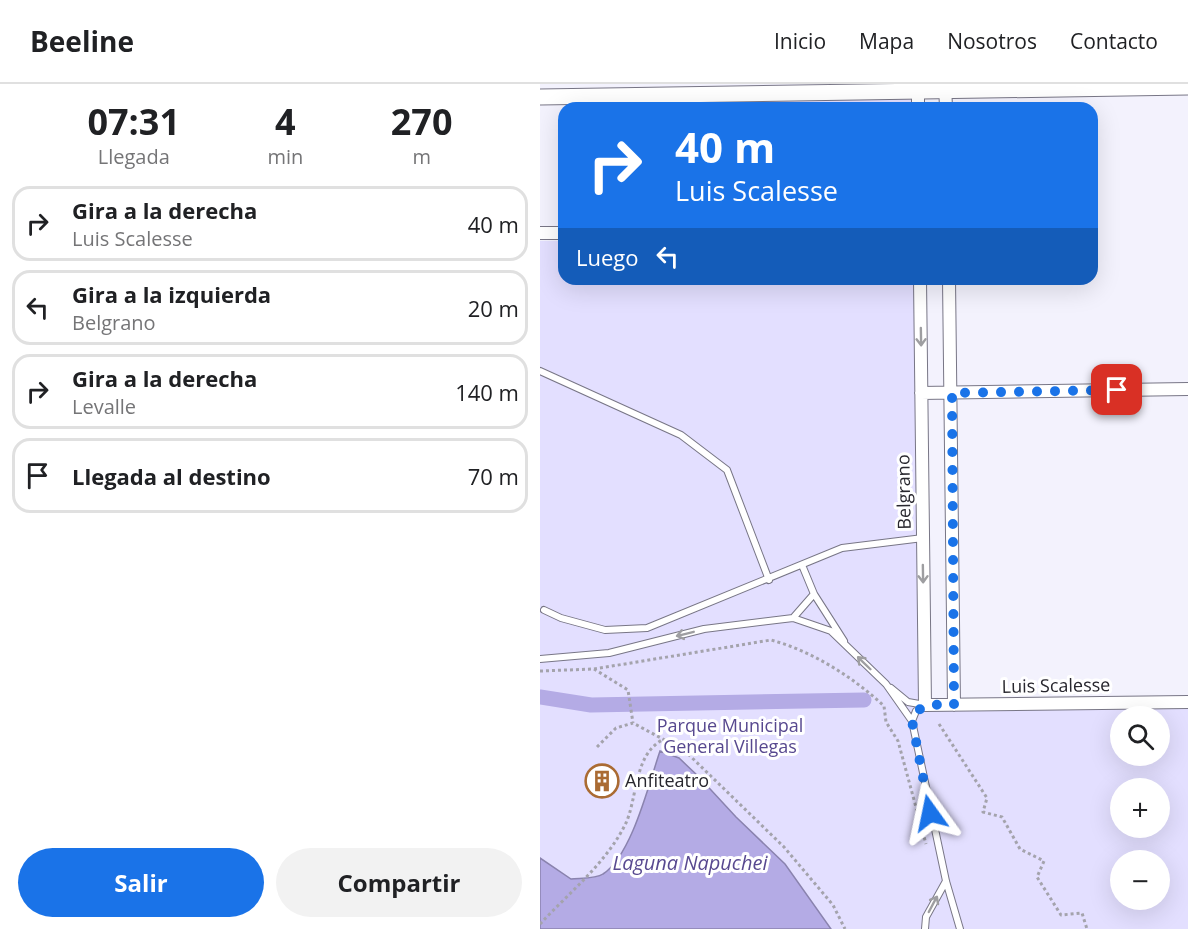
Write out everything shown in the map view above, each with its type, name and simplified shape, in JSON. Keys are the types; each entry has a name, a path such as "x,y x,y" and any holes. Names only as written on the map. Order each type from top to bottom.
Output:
{"street":[{"path":"540,97 683,101 918,87 1188,87"},
{"path":"945,87 946,102"},
{"path":"540,233 558,233"},
{"name":"Belgrano","path":"920,285 925,705"},
{"path":"949,285 954,705"},
{"path":"921,393 1188,390"},
{"name":"Luis Scalesse","path":"925,705 1188,702"}],"lane":[{"path":"540,371 681,435 727,470 770,580"},
{"path":"544,610 561,618 605,630 647,628 770,580 842,548 923,538"},
{"path":"802,566 814,594 847,647"},
{"path":"793,618 814,594"},
{"path":"540,658 609,653 704,629 793,618 831,632 908,702 925,705"},
{"path":"886,684 912,721 946,881 960,929"},
{"path":"912,721 916,711 925,705"},
{"path":"925,929 926,917 946,881"}],"path":[{"path":"540,671 594,669 771,640 797,647 856,682 884,706 886,722 898,741 929,853"},
{"path":"594,669 628,690 633,723"},
{"path":"597,747 616,728 633,723 685,751 784,847 833,905 845,929"},
{"path":"939,724 987,798 983,812 1002,817 1020,849 1044,861 1037,877 1061,915 1083,913 1087,929"},
{"path":"540,924 605,858 626,824 642,765 654,744 664,740"}],"green space":[{"path":"911,98 911,102 693,101"},
{"name":"Parque Municipal General Villegas","path":"540,241 558,241 558,285 914,285 919,710 1110,709 1110,766 1170,766 1170,708 1188,708 1188,929 540,929"}],"water":[{"name":"Laguna Napuchei","path":"660,751 679,758 785,864 831,929 540,929 540,858 571,879 592,878 603,874 613,865 631,835"}],"waterway":[{"path":"540,697 591,705 864,700"}],"place":[{"name":"Anfiteatro","path":"602,781"}],"route":[{"path":"930,813 915,746 912,721 916,711 925,705 954,705 952,393 1117,390"}]}
